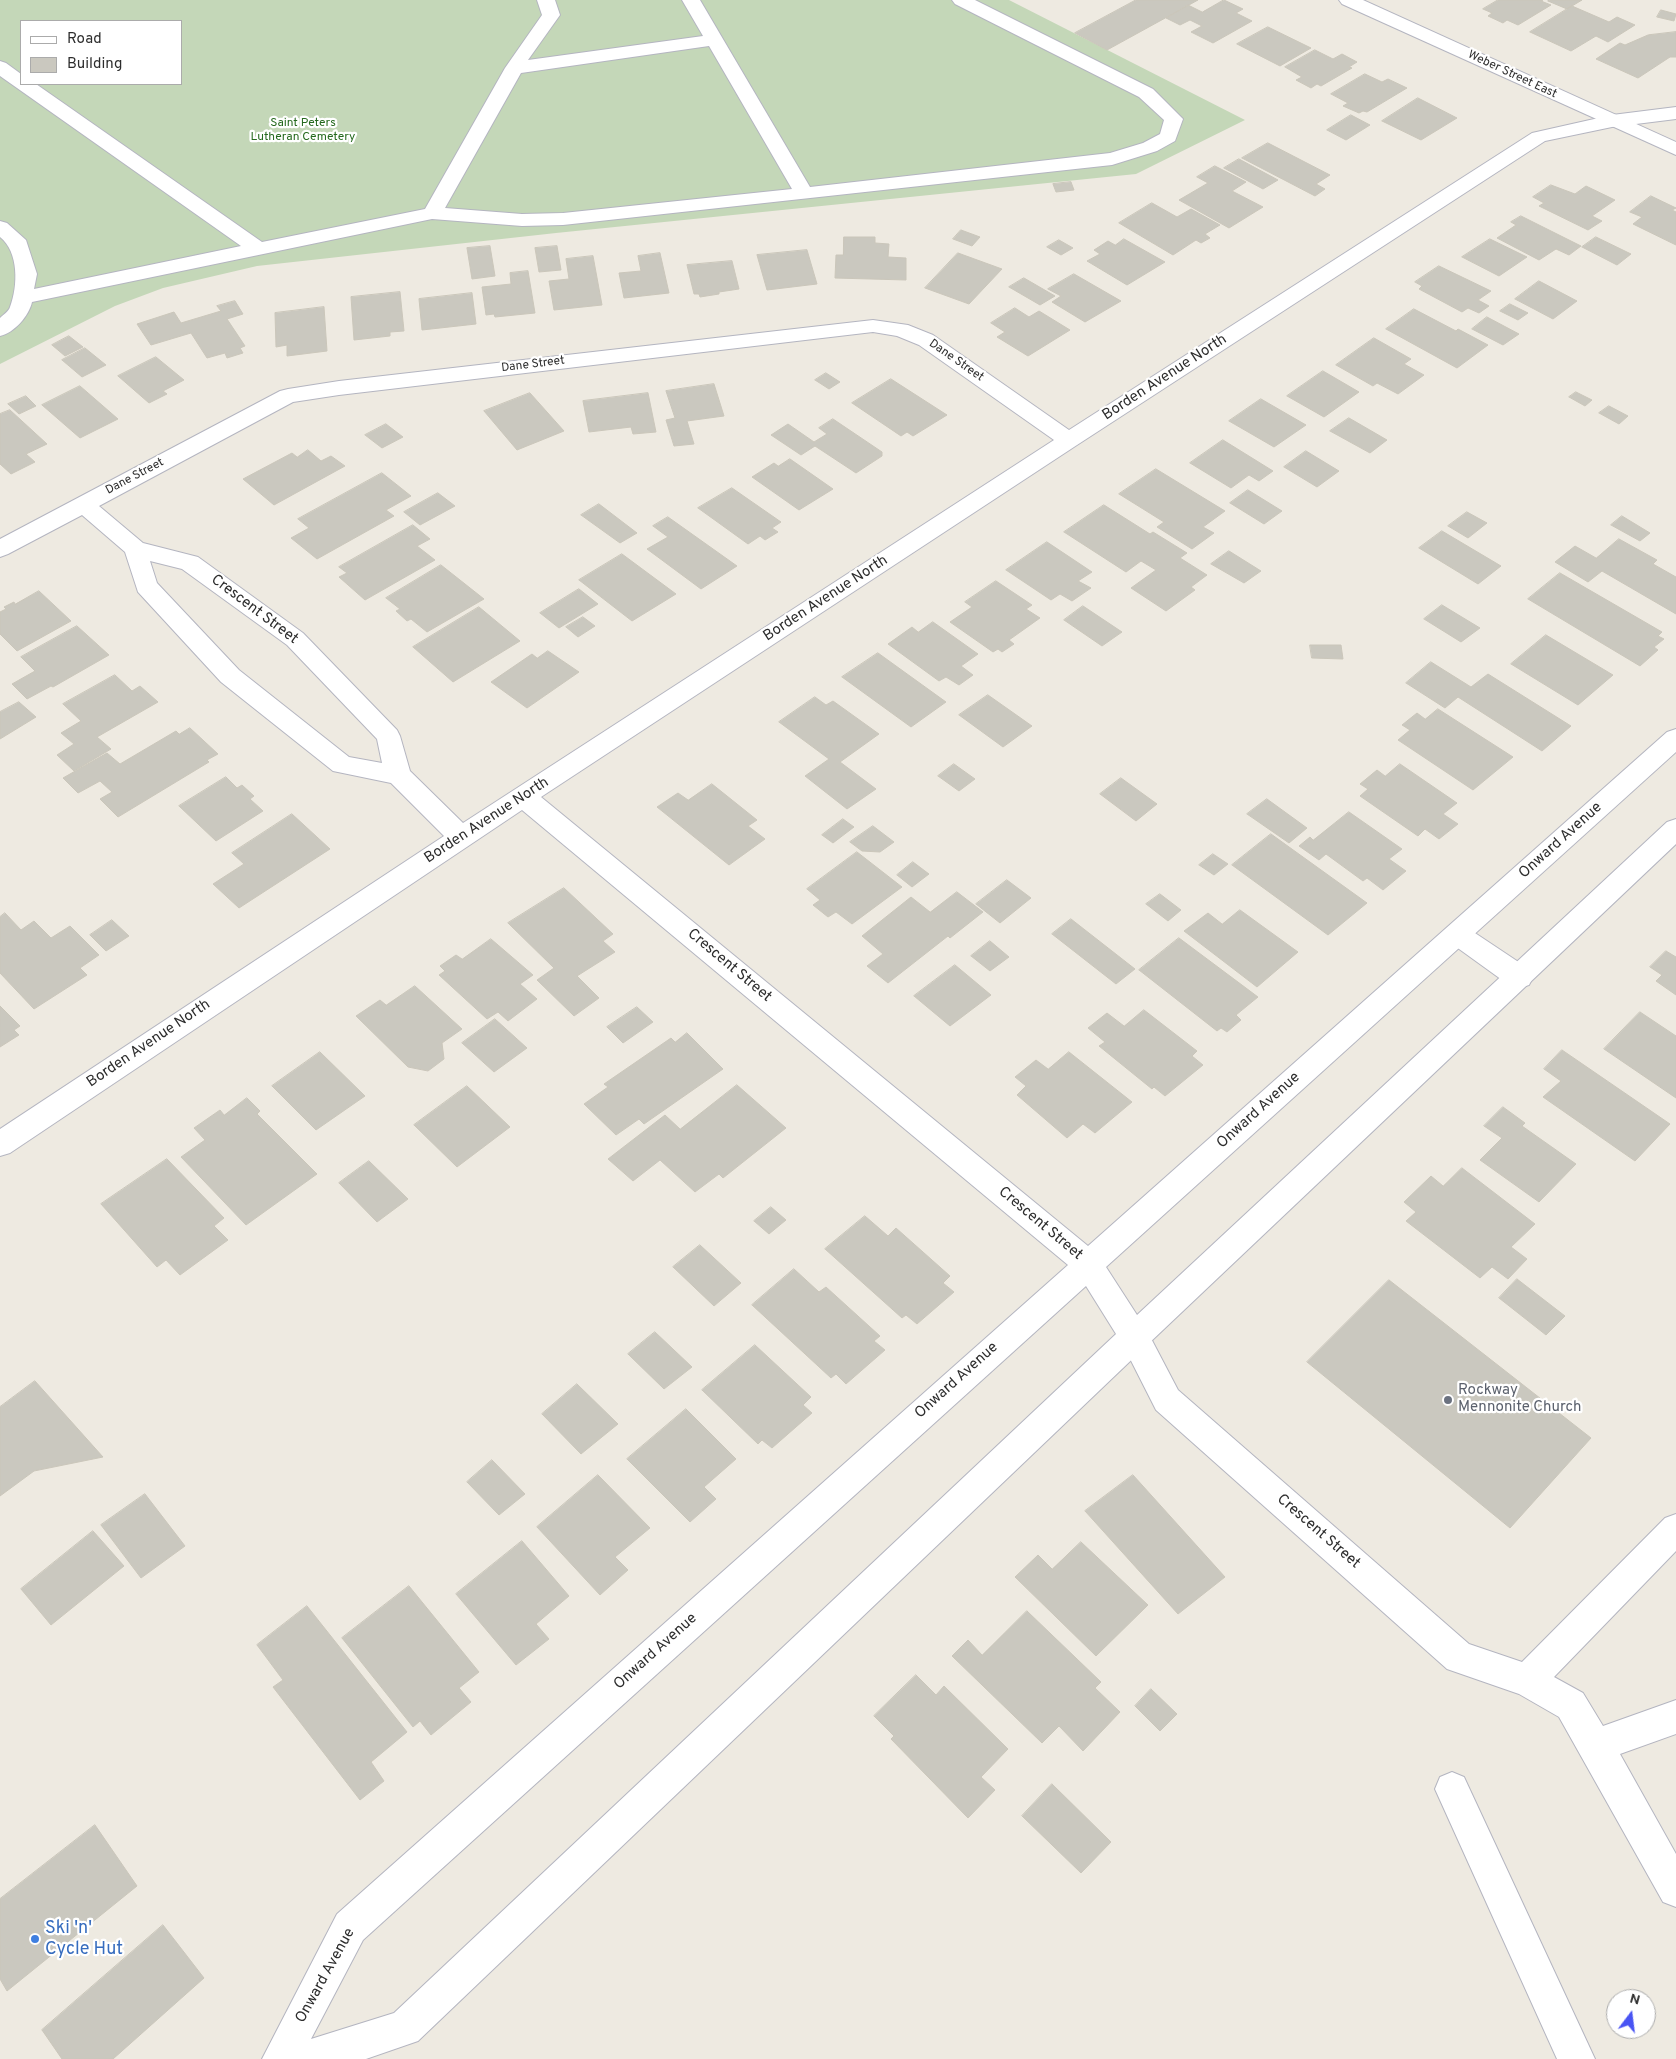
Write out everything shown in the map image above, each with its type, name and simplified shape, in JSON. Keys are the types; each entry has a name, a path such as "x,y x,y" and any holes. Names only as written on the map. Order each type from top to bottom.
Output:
{"street":[{"path":"432,213 514,68 551,15 546,0"},
{"path":"691,0 804,194"},
{"path":"22,298 432,213 522,220 563,219 1112,159 1150,147 1168,137 1174,118 1146,93 961,0"},
{"name":"Weber Street East","path":"1356,1 1676,149"},
{"path":"514,68 715,40"},
{"path":"0,67 20,82"},
{"path":"25,85 258,249"},
{"name":"Borden Avenue North","path":"0,1144 461,837 1539,137 1612,121 1676,113"},
{"path":"0,228 16,240 28,274 20,310 0,330"},
{"name":"Dane Street","path":"0,549 288,396 339,388 873,326 901,330 926,340 1070,440"},
{"name":"Crescent Street","path":"83,504 135,548 190,563 295,639 388,736 398,775"},
{"path":"135,548 146,586 230,676 342,765 398,775 461,837"},
{"name":"Onward Avenue","path":"281,2059 350,1928 1676,738"},
{"name":"Crescent Street","path":"524,797 1088,1264 1134,1337 1167,1400 1459,1657 1527,1680 1571,1706 1596,1746"},
{"path":"308,2059 405,2028 1134,1337 1676,829"},
{"path":"1456,934 1519,977"},
{"path":"1527,1680 1676,1529"},
{"path":"1676,1717 1596,1746 1676,1888"},
{"path":"1452,1789 1576,2059"}],"green space":[{"name":"Saint Peters Lutheran Cemetery","path":"0,0 1009,0 1245,120 1136,174 556,233 257,266 163,288 115,306 0,364"}],"building":[{"path":"1136,0 1198,0 1107,50 1075,33"},
{"path":"1224,0 1243,9 1236,13 1252,21 1213,43 1191,32 1202,26 1190,20 1180,25 1166,18 1188,5 1202,12"},
{"path":"1498,0 1543,0 1541,1 1551,5 1518,25 1507,20 1503,23 1488,16 1492,13 1483,9"},
{"path":"1582,0 1567,9 1548,1"},
{"path":"1572,6 1609,22 1617,17 1635,25 1608,42 1596,36 1571,51 1530,32"},
{"path":"1661,10 1676,14 1674,21 1657,17"},
{"path":"1268,27 1311,48 1280,66 1237,44"},
{"path":"1676,32 1676,57 1670,57 1638,78 1596,59 1620,43 1625,45 1648,35"},
{"path":"1315,50 1333,59 1342,54 1357,62 1349,67 1352,68 1321,86 1317,84 1311,88 1296,80 1302,77 1285,67"},
{"path":"1365,74 1382,82 1388,79 1407,88 1367,112 1359,113 1343,106 1348,103 1331,94"},
{"path":"1418,98 1457,118 1421,140 1382,121"},
{"path":"1351,115 1370,125 1346,140 1327,130"},
{"path":"1268,143 1330,175 1316,184 1325,189 1315,196 1242,158"},
{"path":"1239,159 1278,180 1263,189 1224,168"},
{"path":"1215,166 1246,182 1232,191 1263,207 1229,228 1179,200 1208,183 1197,177"},
{"path":"1071,182 1074,190 1056,192 1053,184"},
{"path":"1551,185 1575,194 1586,186 1615,200 1592,216 1602,221 1588,230 1539,206 1544,203 1533,197"},
{"path":"1651,196 1676,208 1672,210 1676,212 1676,245 1633,224 1642,217 1630,212"},
{"path":"1152,203 1177,217 1191,209 1220,225 1205,234 1210,238 1201,243 1196,240 1173,255 1119,223"},
{"path":"1521,216 1581,246 1569,255 1556,249 1539,260 1497,238 1516,225 1511,222"},
{"path":"961,230 980,237 972,246 953,239"},
{"path":"844,237 875,237 875,243 889,244 888,257 906,258 906,280 835,278 836,255 843,255"},
{"path":"1596,237 1631,254 1617,265 1582,247"},
{"path":"1124,239 1165,262 1127,285 1087,261 1100,254 1094,250 1108,241 1115,245"},
{"path":"1490,239 1527,257 1499,276 1462,257"},
{"path":"1059,240 1073,248 1061,255 1047,247"},
{"path":"490,246 495,276 472,279 467,248"},
{"path":"557,246 561,270 539,272 535,248"},
{"path":"807,250 817,284 767,290 757,255"},
{"path":"660,253 669,293 624,298 619,273 641,271 638,256"},
{"path":"958,253 1002,269 969,304 925,288"},
{"path":"593,256 602,305 554,310 549,281 569,279 566,259"},
{"path":"732,261 739,289 700,297 699,294 694,294 687,265"},
{"path":"1439,266 1491,291 1478,300 1489,306 1479,313 1468,308 1462,312 1419,289 1422,286 1415,282"},
{"path":"528,271 535,313 495,317 494,314 486,315 482,287 511,284 510,273"},
{"path":"1074,274 1121,301 1085,322 1052,302 1061,296 1048,289"},
{"path":"1024,278 1055,296 1040,305 1009,287"},
{"path":"1539,281 1577,301 1553,319 1515,299"},
{"path":"400,292 404,331 390,332 390,336 354,340 351,297"},
{"path":"472,293 476,324 422,330 419,299"},
{"path":"235,301 243,314 227,319 245,346 240,348 243,353 227,358 225,353 207,358 191,333 151,345 137,324 174,312 181,323 221,311 217,306"},
{"path":"1510,304 1528,313 1518,320 1500,311"},
{"path":"324,307 327,351 287,356 287,345 276,347 275,313"},
{"path":"1015,308 1029,317 1039,311 1070,330 1028,356 997,337 1005,332 991,323"},
{"path":"1414,309 1488,345 1457,368 1386,329"},
{"path":"1487,317 1519,334 1503,345 1472,329"},
{"path":"69,336 83,347 65,356 52,345"},
{"path":"1374,338 1411,359 1404,364 1424,375 1398,394 1377,383 1373,386 1336,365"},
{"path":"85,348 106,365 82,377 62,360"},
{"path":"156,357 184,380 163,391 167,394 149,403 118,376"},
{"path":"1323,371 1359,392 1324,417 1287,396"},
{"path":"826,373 840,382 829,389 815,380"},
{"path":"891,379 947,415 913,436 907,432 901,436 852,403"},
{"path":"714,384 724,416 687,421 694,444 674,446 666,420 675,418 666,391"},
{"path":"80,386 118,419 80,438 42,405"},
{"path":"1576,392 1592,400 1585,406 1569,397"},
{"path":"530,393 564,431 517,450 484,411"},
{"path":"648,393 656,432 633,434 631,427 589,432 583,401"},
{"path":"26,396 36,406 19,414 8,404"},
{"path":"1261,399 1306,425 1274,447 1229,421"},
{"path":"1609,406 1628,416 1619,424 1599,413"},
{"path":"10,410 47,444 26,454 35,462 11,474 0,464 0,414"},
{"path":"1349,418 1387,440 1370,453 1330,431"},
{"path":"833,419 882,452 882,456 856,473 815,446 801,455 771,435 788,424 814,442 827,434 819,428"},
{"path":"386,424 403,437 382,448 365,435"},
{"path":"1223,440 1273,471 1259,481 1249,475 1231,488 1190,463"},
{"path":"308,450 321,461 331,456 345,466 274,505 243,479 292,453 297,457"},
{"path":"1306,451 1339,471 1317,487 1284,467"},
{"path":"790,459 833,489 799,510 752,477 774,463 778,466"},
{"path":"1156,469 1225,511 1203,527 1214,533 1192,549 1157,527 1164,522 1119,494"},
{"path":"382,473 411,496 386,510 394,516 317,559 291,538 309,528 298,519"},
{"path":"732,488 781,522 772,528 778,532 765,540 760,536 748,544 698,508"},
{"path":"1248,490 1282,511 1264,524 1230,503"},
{"path":"438,493 455,506 420,525 404,512"},
{"path":"599,504 637,533 620,543 581,515"},
{"path":"1104,505 1150,534 1153,532 1187,553 1180,558 1207,575 1191,587 1195,590 1166,611 1131,588 1156,570 1141,561 1126,572 1064,532"},
{"path":"1467,512 1487,523 1468,538 1448,526"},
{"path":"1622,516 1650,533 1640,541 1611,525"},
{"path":"668,517 737,566 701,589 647,549 668,537 653,526"},
{"path":"413,525 430,539 417,546 435,560 365,600 339,577 347,573 339,567"},
{"path":"1442,531 1501,566 1478,584 1419,548"},
{"path":"1619,539 1657,560 1653,564 1676,577 1676,614 1602,571 1588,582 1555,562 1575,546 1596,558"},
{"path":"1047,542 1092,572 1078,581 1091,588 1072,601 1060,594 1051,600 1006,570"},
{"path":"1229,551 1261,571 1244,583 1211,564"},
{"path":"622,554 676,594 632,621 579,580"},
{"path":"441,565 484,599 427,632 411,619 407,621 396,611 400,609 386,598"},
{"path":"1560,573 1662,632 1658,636 1664,639 1654,647 1658,650 1640,666 1528,599"},
{"path":"996,581 1032,605 1026,609 1040,618 1009,640 1014,644 1002,652 998,649 993,652 950,622 972,607 965,602"},
{"path":"579,589 598,604 559,628 540,613"},
{"path":"39,591 71,621 17,651 0,634 0,612 6,609 4,607 14,602 15,604"},
{"path":"1442,605 1480,628 1461,642 1424,619"},
{"path":"1083,606 1122,632 1102,646 1064,620"},
{"path":"479,607 520,641 453,682 413,647"},
{"path":"583,617 595,626 578,637 566,627"},
{"path":"933,622 978,654 961,666 973,675 959,685 946,677 939,681 888,644 912,627 918,632"},
{"path":"77,626 109,655 53,687 51,686 27,699 12,684 35,671 21,657"},
{"path":"1546,635 1613,675 1578,705 1511,664"},
{"path":"1310,645 1341,645 1343,659 1312,658"},
{"path":"548,651 579,672 527,708 491,682 532,654 537,658"},
{"path":"878,653 946,702 911,727 842,677"},
{"path":"1431,662 1471,687 1488,674 1571,726 1542,751 1458,697 1445,708 1406,683"},
{"path":"115,675 132,691 140,686 158,702 97,737 111,749 74,771 57,755 74,744 61,733 81,721 63,704"},
{"path":"988,695 1032,726 1003,747 959,715"},
{"path":"815,697 826,705 833,701 879,734 840,762 876,789 847,809 805,776 829,759 779,722"},
{"path":"19,702 36,717 0,739 0,712"},
{"path":"1438,709 1513,757 1473,790 1398,740 1410,730 1402,725 1417,713 1425,719"},
{"path":"190,728 218,754 207,760 209,762 118,817 100,799 112,792 100,781 78,793 63,778 107,753 120,764 176,731 179,734"},
{"path":"954,764 975,779 959,791 938,776"},
{"path":"1400,764 1457,803 1443,814 1458,824 1439,839 1425,829 1418,836 1360,796 1368,789 1360,784 1377,770 1385,776"},
{"path":"226,777 237,788 242,785 254,796 250,799 263,811 216,841 179,806"},
{"path":"1121,778 1157,804 1136,821 1100,794"},
{"path":"712,784 757,820 748,826 765,839 729,865 657,807 678,793 688,800"},
{"path":"1267,799 1307,828 1289,843 1247,814"},
{"path":"1349,812 1402,849 1389,859 1406,871 1383,890 1367,878 1363,881 1326,854 1319,860 1299,846 1310,837 1313,840"},
{"path":"292,814 330,849 239,908 213,884 244,864 232,853"},
{"path":"843,819 854,827 833,843 822,835"},
{"path":"873,826 894,842 880,852 862,851 850,842"},
{"path":"1271,834 1367,903 1328,935 1232,865"},
{"path":"857,852 902,887 852,924 836,912 828,917 813,905 820,900 807,889"},
{"path":"1213,854 1228,864 1214,875 1199,865"},
{"path":"913,862 929,874 912,887 897,875"},
{"path":"1007,880 1031,898 1000,923 976,904"},
{"path":"564,888 613,934 603,941 615,952 577,976 599,998 574,1016 537,980 554,968 508,923"},
{"path":"957,892 983,912 950,938 948,936 888,983 867,966 883,954 862,936 911,897 930,912"},
{"path":"1160,894 1181,910 1168,921 1146,904"},
{"path":"1240,910 1298,952 1257,987 1184,931 1208,913 1222,924"},
{"path":"5,913 21,930 34,921 51,938 70,926 99,955 80,968 87,975 34,1009 0,973 0,917"},
{"path":"1071,919 1135,969 1116,984 1052,934"},
{"path":"112,920 129,936 106,951 90,935"},
{"path":"1179,938 1258,997 1236,1015 1241,1020 1227,1032 1221,1028 1217,1031 1139,970"},
{"path":"491,939 533,975 520,984 537,999 508,1021 498,1012 487,1019 439,975 445,971 440,966 456,955 462,959"},
{"path":"990,941 1009,957 990,971 971,956"},
{"path":"1666,951 1676,957 1676,995 1656,981 1662,975 1650,967"},
{"path":"955,965 991,995 950,1026 914,996"},
{"path":"415,986 462,1029 442,1043 444,1059 428,1071 408,1067 356,1016 380,1000 386,1005"},
{"path":"0,1006 20,1026 14,1030 19,1035 0,1047"},
{"path":"637,1007 653,1022 623,1043 607,1027"},
{"path":"1144,1010 1197,1051 1192,1056 1203,1065 1165,1096 1154,1087 1152,1089 1099,1046 1105,1042 1088,1028 1107,1013 1124,1026"},
{"path":"1640,1012 1676,1036 1676,1098 1604,1049"},
{"path":"495,1019 527,1048 494,1072 462,1043"},
{"path":"687,1033 723,1069 644,1124 639,1119 616,1135 584,1104 608,1087 604,1084 671,1038 675,1042"},
{"path":"1562,1050 1670,1124 1635,1161 1543,1097 1561,1081 1544,1069"},
{"path":"320,1052 365,1096 316,1130 272,1086"},
{"path":"1069,1052 1132,1102 1095,1133 1083,1124 1067,1138 1017,1095 1026,1086 1015,1077 1036,1060 1048,1069"},
{"path":"737,1085 786,1128 723,1178 719,1174 695,1192 660,1160 633,1181 608,1159 665,1115 680,1129"},
{"path":"467,1086 510,1127 457,1167 414,1125"},
{"path":"247,1098 260,1111 257,1114 317,1174 246,1225 181,1157 205,1140 194,1128 220,1110 224,1115"},
{"path":"1503,1107 1525,1123 1522,1126 1576,1164 1539,1202 1480,1160 1502,1138 1484,1126"},
{"path":"167,1159 224,1218 214,1226 228,1240 180,1275 166,1260 157,1267 101,1204"},
{"path":"369,1161 408,1199 377,1222 339,1183"},
{"path":"1462,1168 1535,1224 1511,1247 1527,1259 1508,1279 1492,1267 1480,1278 1406,1221 1416,1212 1404,1202 1431,1176 1443,1186"},
{"path":"771,1207 786,1220 769,1234 754,1221"},
{"path":"865,1216 888,1236 896,1228 950,1276 943,1283 954,1292 917,1324 906,1315 902,1318 825,1249"},
{"path":"700,1245 741,1283 714,1306 673,1267"},
{"path":"794,1269 819,1292 826,1287 880,1336 874,1341 885,1350 846,1384 836,1374 831,1378 752,1305"},
{"path":"1517,1279 1565,1316 1546,1335 1499,1298"},
{"name":"Rockway Mennonite Church","path":"1389,1280 1591,1438 1510,1528 1307,1362"},
{"path":"655,1332 692,1367 664,1389 628,1354"},
{"path":"755,1345 811,1397 803,1405 812,1413 772,1448 762,1440 758,1444 702,1390"},
{"path":"35,1381 103,1457 34,1471 0,1496 0,1407"},
{"path":"577,1384 618,1424 581,1454 542,1414"},
{"path":"686,1409 736,1459 704,1487 716,1499 690,1522 627,1459"},
{"path":"492,1460 525,1494 499,1515 467,1482"},
{"path":"598,1475 650,1528 615,1557 628,1570 600,1595 537,1527"},
{"path":"1133,1475 1225,1577 1178,1614 1085,1511"},
{"path":"145,1494 185,1546 141,1578 101,1525"},
{"path":"93,1531 124,1566 51,1625 21,1589"},
{"path":"522,1541 569,1596 536,1624 549,1639 516,1665 456,1594"},
{"path":"1081,1542 1148,1605 1096,1656 1015,1577 1038,1555 1052,1569"},
{"path":"409,1586 479,1672 459,1688 471,1702 431,1735 420,1721 413,1727 342,1638"},
{"path":"307,1606 407,1732 371,1762 384,1781 360,1800 273,1687 283,1680 257,1645"},
{"path":"1027,1611 1101,1682 1095,1688 1120,1712 1083,1751 1059,1726 1042,1743 952,1656 968,1640 982,1655"},
{"path":"916,1675 936,1695 944,1686 1008,1749 981,1777 995,1790 968,1818 891,1739 894,1736 874,1716"},
{"path":"1151,1689 1177,1714 1160,1731 1135,1706"},
{"path":"1052,1784 1111,1842 1081,1873 1022,1816"},
{"name":"Ski 'n' Cycle Hut","path":"95,1825 137,1886 7,1991 0,1979 0,1899"},
{"path":"163,1925 204,1978 113,2059 62,2059 42,2030"}],"place":[{"name":"Rockway Mennonite Church","path":"1448,1400"},
{"name":"Ski 'n' Cycle Hut","path":"35,1939"}]}
